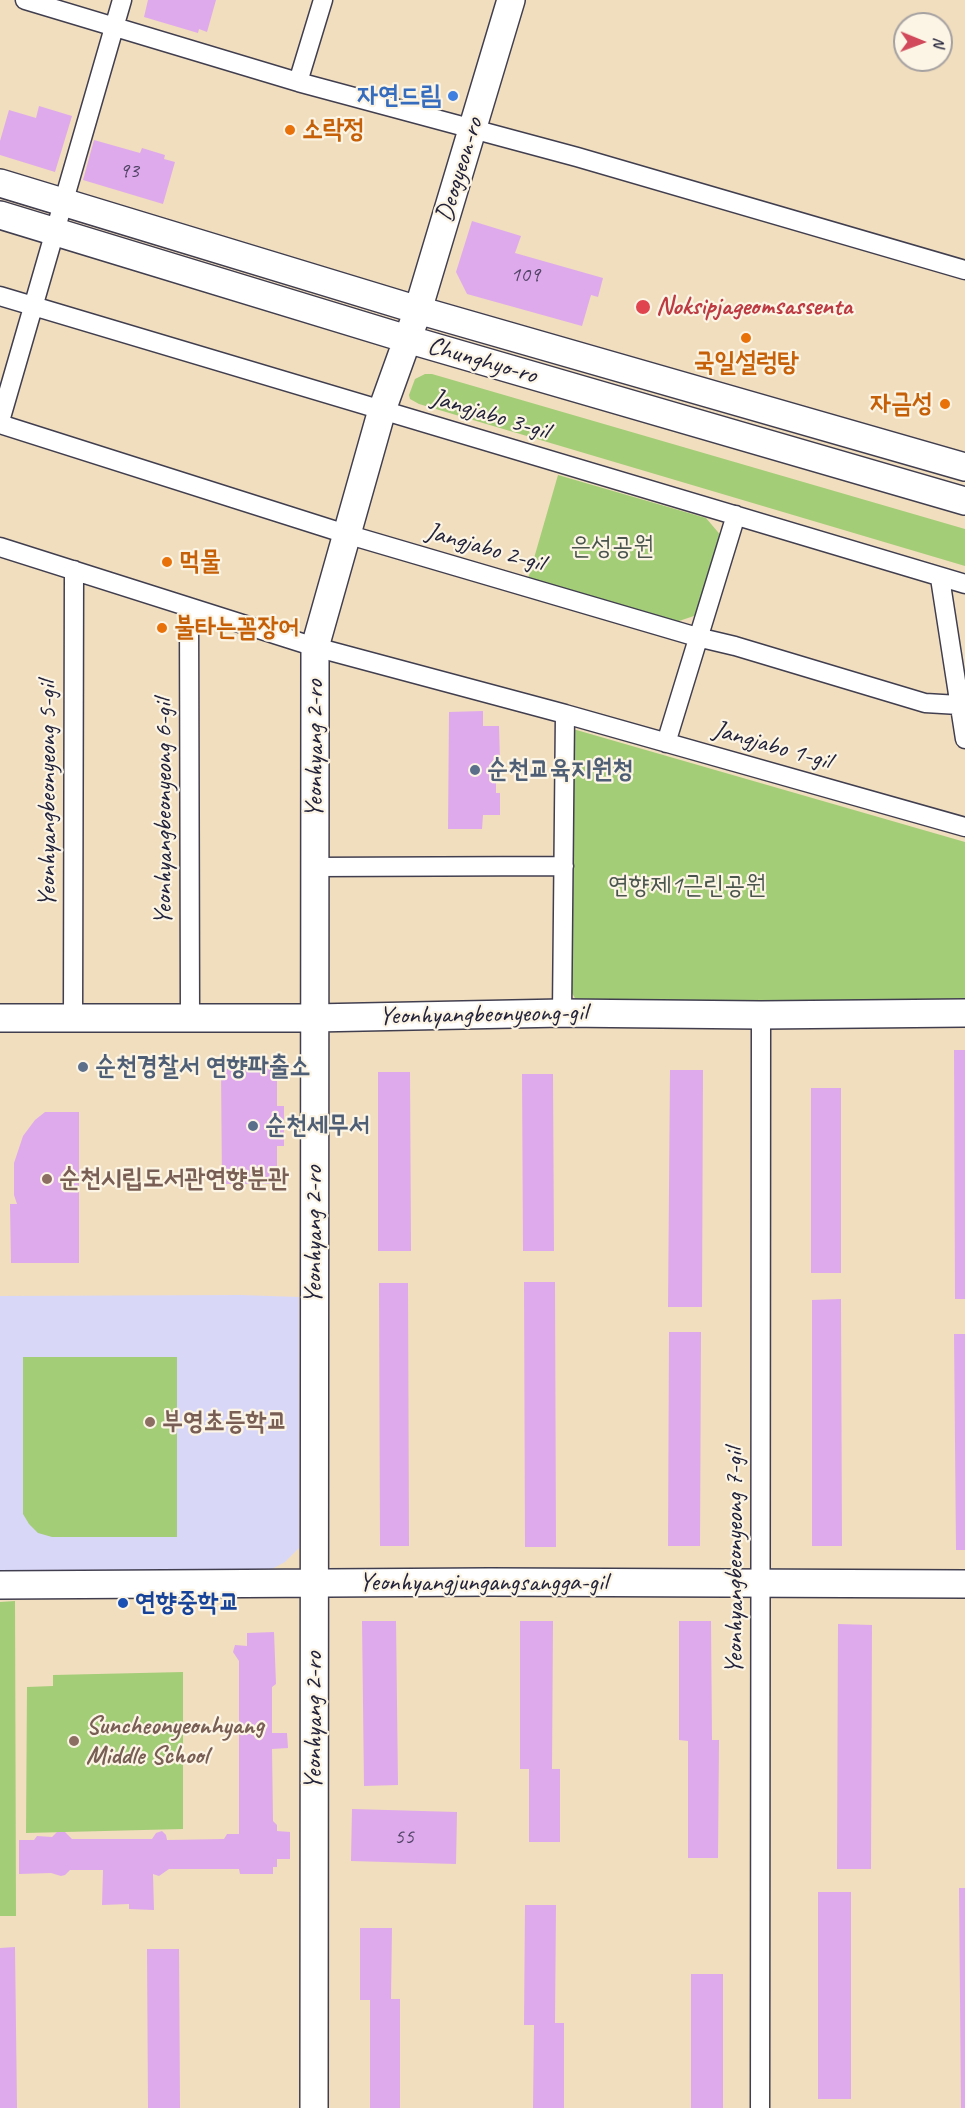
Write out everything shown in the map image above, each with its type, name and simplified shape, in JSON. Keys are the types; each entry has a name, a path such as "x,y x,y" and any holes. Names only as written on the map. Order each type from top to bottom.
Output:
{"street":[{"path":"26,0 298,82 577,157 965,270"},
{"path":"0,422 122,0"},
{"path":"298,82 323,0"},
{"name":"Deogyeon-ro","path":"407,339 418,310 511,0"},
{"name":"Chunghyo-ro","path":"0,183 418,310 965,467"},
{"name":"Chunghyo-ro","path":"0,215 407,339 965,501"},
{"name":"Jangjabo 3-gil","path":"0,297 965,584"},
{"name":"Yeonhyang 2-ro","path":"314,2108 315,647 382,410 407,339"},
{"name":"Jangjabo 2-gil","path":"0,422 346,534 925,702 959,705"},
{"path":"666,743 736,515"},
{"path":"0,547 315,647"},
{"name":"Yeonhyangbeonyeong 5-gil","path":"73,1018 74,570"},
{"path":"940,578 965,739"},
{"name":"Yeonhyangbeonyeong 6-gil","path":"189,607 190,1017"},
{"name":"Jangjabo 1-gil","path":"315,647 565,714 965,827"},
{"path":"562,1013 565,714"},
{"path":"314,867 564,866"},
{"name":"Yeonhyangbeonyeong-gil","path":"0,1018 314,1018 562,1013 761,1015 965,1013"},
{"name":"Yeonhyangbeonyeong 7-gil","path":"760,2108 761,1015"},
{"name":"Yeonhyangjungangsangga-gil","path":"0,1585 490,1582 965,1584"}],"shaded area":[{"name":"부영초등학교","path":"240,1295 299,1297 299,1548 285,1562 270,1570 0,1571 0,1296"}],"green space":[{"path":"425,374 432,374 965,529 965,566 419,404 410,399 409,395 415,379"},
{"name":"은성공원","path":"558,475 706,518 723,538 700,614 676,622 528,579"},
{"name":"연향제1근린공원","path":"573,729 965,842 965,1004 579,1005 569,988"},
{"path":"23,1357 177,1357 177,1537 52,1537 38,1533 29,1524 23,1514"},
{"path":"15,1601 16,1916 0,1916 0,1602"},
{"path":"183,1672 183,1829 26,1833 27,1687 53,1686 53,1675"}],"building":[{"path":"148,0 216,0 207,32 199,29 198,33 144,17"},
{"path":"39,106 72,116 55,172 0,155 0,141 9,110 36,118"},
{"path":"94,140 140,153 142,148 165,155 164,159 175,162 163,204 83,180"},
{"path":"472,221 521,236 515,253 603,278 598,297 591,295 582,326 467,294 456,272"},
{"name":"순천교육지원청","path":"483,711 483,726 499,726 500,762 503,768 500,775 496,777 496,793 500,793 500,815 483,815 482,829 448,829 449,712"},
{"path":"954,1050 965,1050 965,1299 955,1299"},
{"name":"순천세무서","path":"277,1068 277,1106 284,1106 284,1146 277,1146 277,1184 222,1184 221,1069"},
{"path":"670,1070 703,1070 702,1307 668,1307"},
{"path":"378,1072 410,1072 411,1251 378,1251"},
{"path":"522,1074 553,1074 554,1251 523,1251"},
{"path":"811,1088 841,1088 841,1273 811,1273"},
{"name":"순천시립도서관연향분관","path":"45,1112 79,1112 79,1263 11,1263 10,1204 17,1204 14,1195 14,1163 23,1136 35,1120"},
{"path":"524,1282 555,1282 556,1547 525,1547"},
{"path":"379,1283 408,1283 409,1546 380,1546"},
{"path":"841,1299 842,1546 812,1546 812,1300"},
{"path":"669,1332 701,1332 700,1546 668,1546"},
{"path":"954,1334 965,1334 965,1550 956,1550"},
{"path":"362,1621 396,1621 398,1785 364,1786"},
{"path":"520,1621 553,1621 552,1769 560,1769 560,1842 529,1842 529,1769 520,1769"},
{"path":"679,1621 711,1621 712,1740 719,1740 718,1858 688,1858 688,1741 679,1740"},
{"path":"838,1624 872,1625 871,1869 837,1869"},
{"path":"274,1632 276,1684 272,1687 272,1733 287,1733 288,1748 272,1749 273,1821 277,1825 277,1831 290,1832 290,1859 277,1859 277,1867 273,1867 273,1874 240,1874 239,1869 169,1869 159,1876 153,1874 154,1910 129,1909 129,1904 102,1905 103,1870 70,1870 61,1876 51,1873 19,1874 19,1840 34,1840 37,1836 52,1837 57,1832 65,1832 72,1839 152,1839 156,1833 162,1831 167,1840 224,1839 227,1834 239,1834 239,1661 233,1652 235,1645 247,1646 247,1633"},
{"path":"352,1809 457,1812 456,1864 351,1861"},
{"path":"959,1888 965,1888 965,2108 961,2108"},
{"path":"818,1892 851,1892 851,2099 818,2099"},
{"path":"525,1905 556,1905 555,2023 564,2023 564,2108 533,2108 534,2025 524,2025"},
{"path":"360,1928 392,1928 391,1999 400,1999 400,2108 370,2108 370,2000 360,2000"},
{"path":"15,1947 17,2108 0,2108 0,1948"},
{"path":"147,1949 179,1949 180,2108 148,2108"},
{"path":"691,1974 723,1974 723,2108 691,2108"}],"place":[{"name":"자연드림","path":"453,96"},
{"name":"소락정","path":"290,130"},
{"name":"Noksipjageomsassenta","path":"643,307"},
{"name":"국일설렁탕","path":"746,338"},
{"name":"자금성","path":"945,404"},
{"name":"먹물","path":"167,562"},
{"name":"불타는꼼장어","path":"162,628"},
{"name":"순천교육지원청","path":"475,770"},
{"name":"순천경찰서 연향파출소","path":"83,1067"},
{"name":"순천세무서","path":"253,1126"},
{"name":"순천시립도서관연향분관","path":"47,1179"},
{"name":"부영초등학교","path":"150,1422"},
{"name":"연향중학교","path":"123,1603"},
{"name":"Suncheonyeonhyang Middle School","path":"74,1741"}]}
